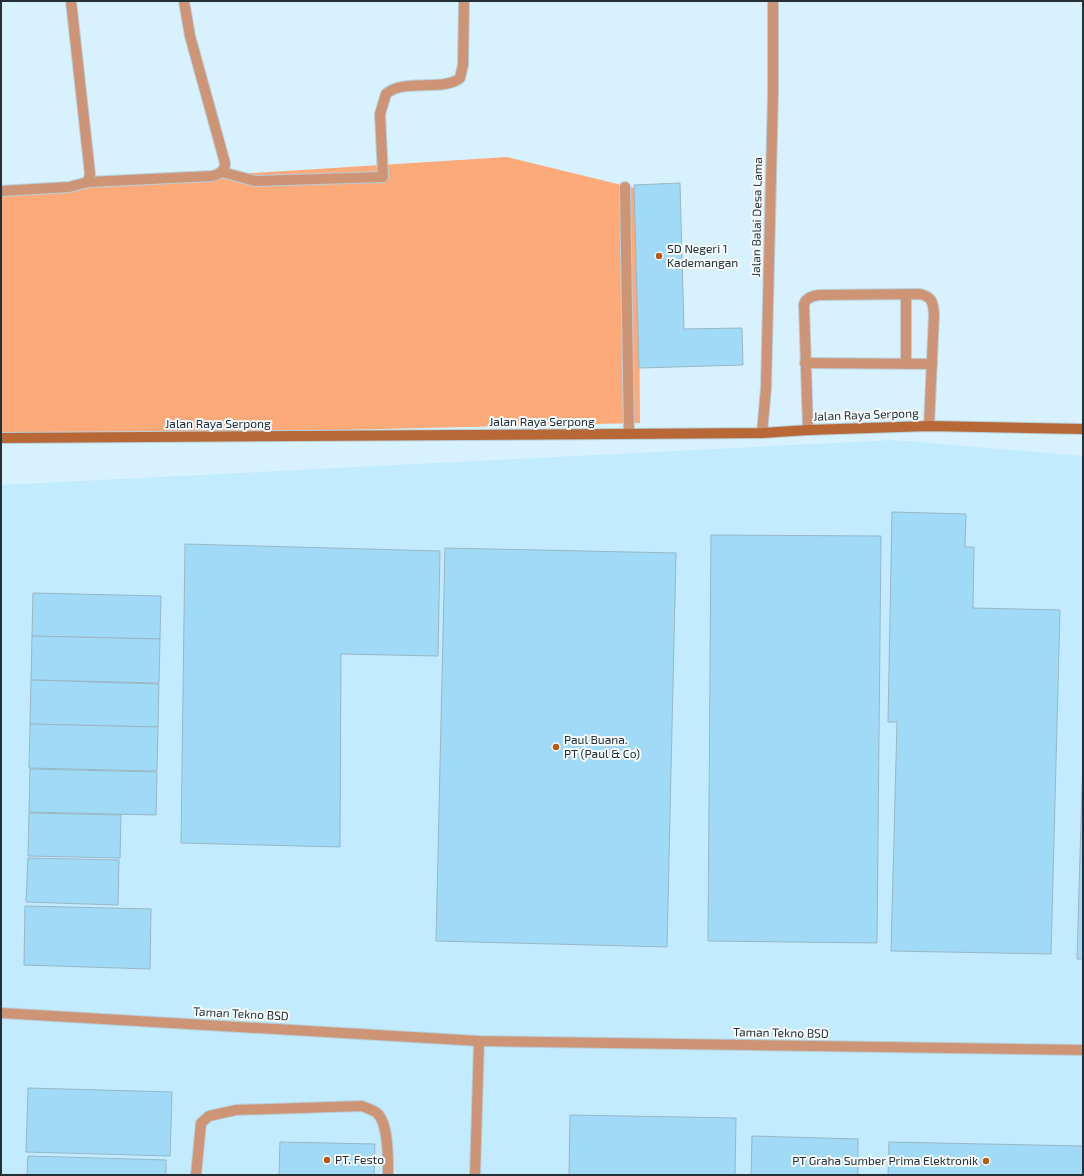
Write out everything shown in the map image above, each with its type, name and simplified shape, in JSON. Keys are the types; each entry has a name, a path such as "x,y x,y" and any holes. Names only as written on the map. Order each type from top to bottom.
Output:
{"main road":[{"name":"Jalan Raya Serpong","path":"1,438 762,433 929,426 1083,429"}],"street":[{"path":"71,1 90,174 88,182"},
{"path":"184,1 190,36 225,162 222,172"},
{"path":"1,191 69,187 88,182 212,176 222,172 254,181 383,177 380,114 386,94 395,89 411,86 452,83 460,78 463,66 464,1"},
{"name":"Jalan Balai Desa Lama","path":"762,433 766,388 774,92 773,1"},
{"path":"626,187 629,434"},
{"path":"808,430 804,304 813,296 820,295 927,296 933,302 934,314 929,426"},
{"path":"906,295 906,364"},
{"path":"805,363 932,364"},
{"name":"Taman Tekno BSD","path":"1,1013 479,1041 1083,1050"},
{"path":"475,1175 479,1041"},
{"path":"196,1175 201,1122 208,1116 236,1110 362,1106 377,1113 383,1125 388,1145 388,1175"}],"shaded area":[{"path":"507,157 638,189 640,423 1,438 1,189"},
{"path":"893,440 1083,456 1083,1175 1,1175 1,485"}],"building":[{"name":"SD Negeri 1 Kademangan","path":"680,183 684,329 742,328 743,365 639,368 634,185"},
{"path":"892,512 966,514 965,547 974,547 973,608 1060,610 1051,954 891,951 897,722 888,722"},
{"path":"711,535 881,536 877,943 708,941"},
{"path":"185,544 440,551 438,656 341,654 340,847 181,843"},
{"name":"Paul Buana. PT (Paul & Co)","path":"445,548 676,553 667,947 436,941"},
{"path":"33,593 161,596 160,639 32,636"},
{"path":"32,636 160,639 159,683 31,680"},
{"path":"31,680 159,684 158,727 30,724"},
{"path":"30,724 158,727 157,771 29,768"},
{"path":"1083,754 1083,959 1077,959"},
{"path":"30,769 157,772 156,815 29,812"},
{"path":"29,813 121,815 120,858 28,856"},
{"path":"28,858 119,860 118,905 26,902"},
{"path":"25,906 151,909 150,969 24,965"},
{"path":"28,1088 172,1092 170,1156 26,1152"},
{"path":"570,1115 736,1118 735,1175 569,1175"},
{"path":"752,1136 858,1139 858,1175 751,1175"},
{"name":"PT. Festo","path":"280,1142 375,1144 374,1175 279,1175"},
{"name":"PT Graha Sumber Prima Elektronik","path":"889,1142 1083,1146 1083,1175 888,1175"},
{"path":"28,1156 166,1160 166,1175 27,1175"}],"place":[{"name":"SD Negeri 1 Kademangan","path":"659,256"},
{"name":"Paul Buana. PT (Paul & Co)","path":"556,747"},
{"name":"PT. Festo","path":"327,1160"},
{"name":"PT Graha Sumber Prima Elektronik","path":"986,1161"}]}
